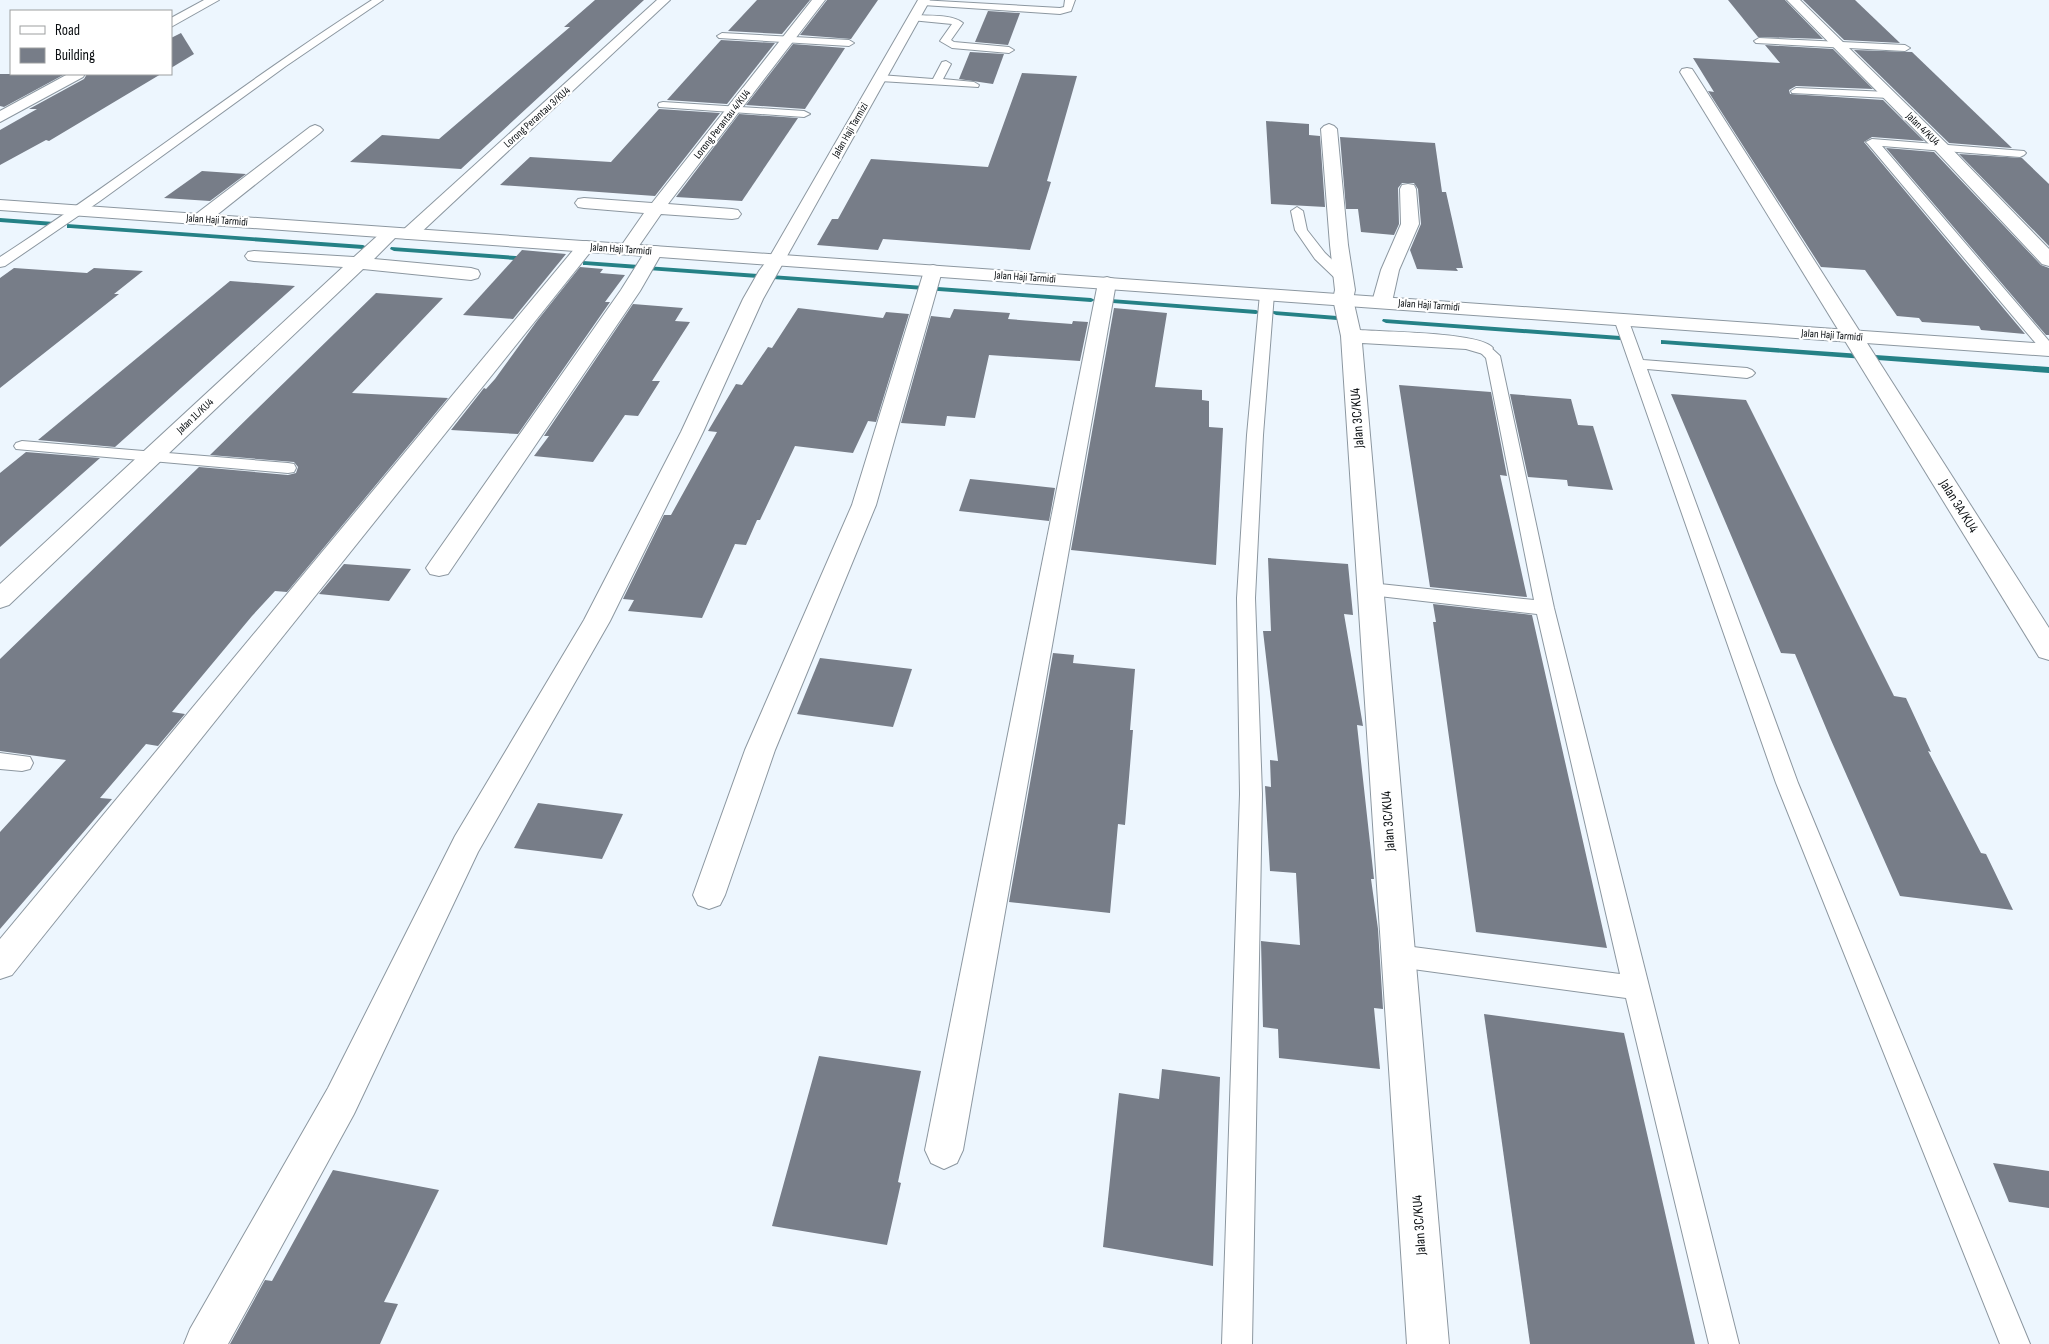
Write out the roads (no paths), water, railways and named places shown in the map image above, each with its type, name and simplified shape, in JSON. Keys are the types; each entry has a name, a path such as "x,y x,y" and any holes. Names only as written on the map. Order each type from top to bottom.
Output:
{"street":[{"path":"172,22 213,0"},
{"name":"Lorong Perantau 3/KU4","path":"400,233 664,0"},
{"name":"Lorong Perantau 4/KU4","path":"628,249 655,210 819,0"},
{"name":"Jalan 4/KU4","path":"1793,0 1941,147 2049,260"},
{"name":"Jalan Haji Tarmizi","path":"205,1344 341,1101 466,845 597,621 692,432 753,299 768,271 777,260 923,1"},
{"name":"Jalan 3A/KU4","path":"1687,72 2049,650"},
{"path":"0,117 76,75"},
{"name":"Jalan 3C/KU4","path":"1329,129 1343,278 1343,300 1351,336 1428,1344"},
{"path":"202,218 315,130"},
{"path":"1382,302 1390,270 1410,224 1408,189"},
{"path":"584,203 655,210 732,214"},
{"name":"Jalan Haji Tarmidi","path":"0,205 777,260 932,276 1107,283 1621,319 1861,350 2049,350"},
{"name":"Jalan 1L/KU4","path":"0,599 359,263 400,233"},
{"path":"0,964 586,246"},
{"path":"439,568 630,291 654,251"},
{"path":"254,256 359,263 471,274"},
{"path":"709,895 760,750 864,505 932,276"},
{"path":"944,1150 1107,283"},
{"path":"1351,336 1468,343 1483,348"}],"lane":[{"path":"0,263 79,211 270,72 378,0"},
{"path":"923,1 1060,11 1068,9 1070,0"},
{"path":"914,18 953,21 958,24 946,41 952,45 1009,50"},
{"path":"722,36 849,43"},
{"path":"1758,40 1904,48"},
{"path":"936,82 946,64"},
{"path":"880,78 974,85"},
{"path":"1796,91 1889,96"},
{"path":"663,105 804,114"},
{"path":"2020,153 1872,142 2049,350"},
{"path":"1297,211 1302,230 1320,256 1343,278"},
{"path":"1237,1344 1251,794 1246,598 1255,434 1267,294"},
{"path":"1621,319 1787,783 2015,1344"},
{"path":"1483,348 1493,356 1545,608 1724,1344"},
{"path":"1637,364 1746,373"},
{"path":"22,446 288,468"},
{"path":"1370,589 1545,608"},
{"path":"0,761 22,763"},
{"path":"1398,956 1636,988"}],"waterway":[{"path":"0,220 54,224"},
{"path":"70,226 363,247"},
{"path":"394,249 530,259"},
{"path":"586,263 639,267"},
{"path":"648,268 758,276"},
{"path":"773,277 1091,300"},
{"path":"1113,301 1256,312"},
{"path":"1276,313 1337,318"},
{"path":"1386,321 1620,338"},
{"path":"1664,342 2049,370"}]}
